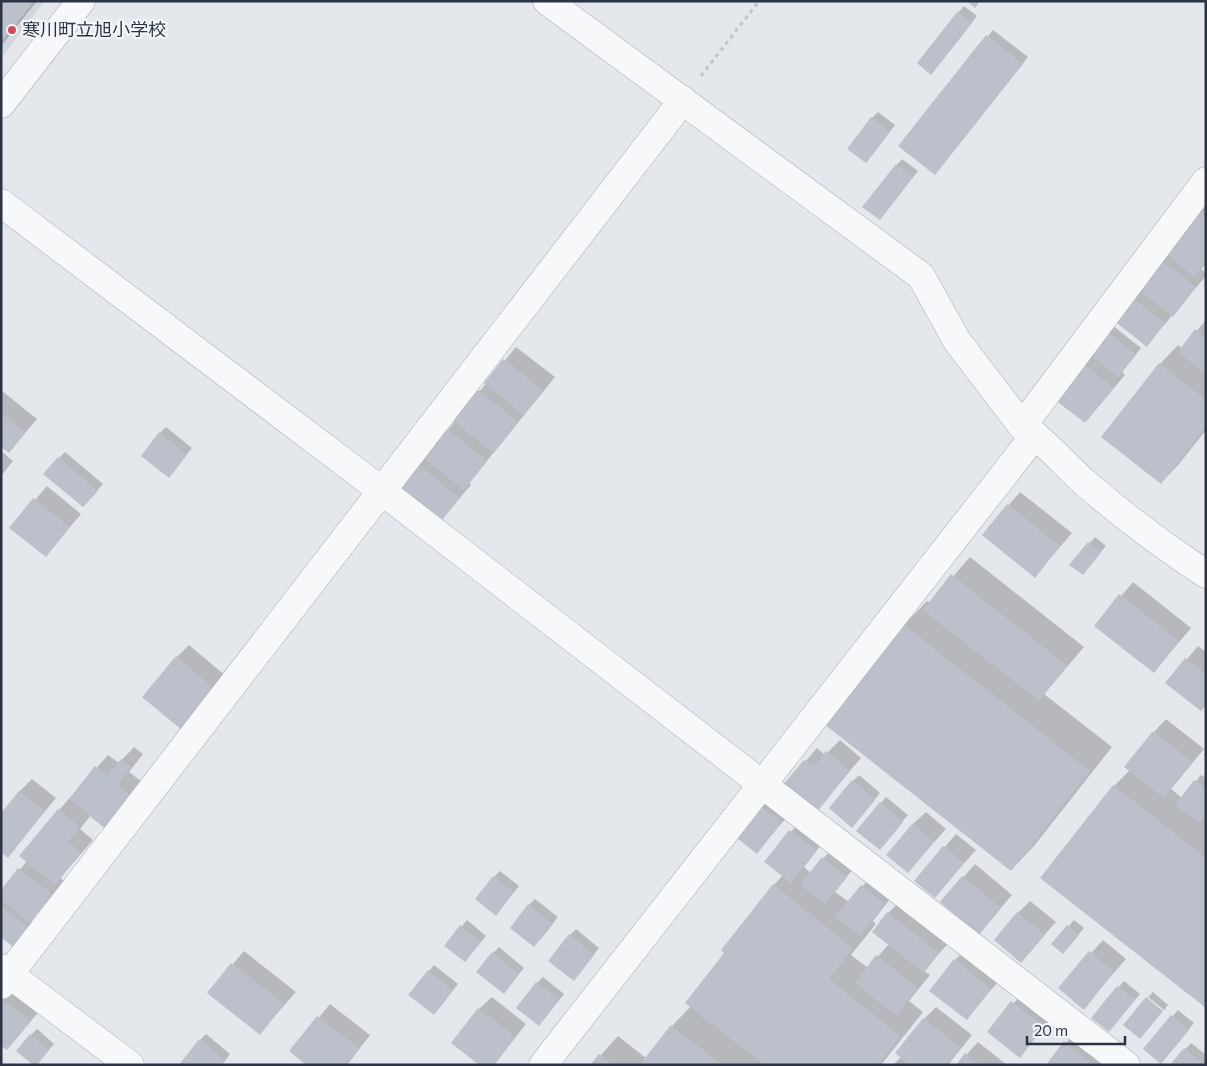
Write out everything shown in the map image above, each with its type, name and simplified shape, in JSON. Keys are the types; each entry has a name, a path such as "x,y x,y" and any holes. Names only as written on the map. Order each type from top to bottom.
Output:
{"street":[{"path":"1,104 81,1"},
{"path":"546,1 921,276 957,341 1028,430 1084,482 1166,548 1206,574"},
{"path":"130,1065 4,976 382,491 683,100"},
{"path":"543,1065 762,784 1028,430 1206,181"},
{"path":"1,203 382,491 1126,1065"}],"path":[{"path":"683,100 759,1"}],"shaded area":[{"name":"寒川町立旭小学校","path":"1,1 45,1 1,58"}],"building":[{"path":"1,1 30,1 33,3 1,42"},
{"path":"967,1 980,1 975,8"},
{"path":"958,11 972,23 931,75 917,63"},
{"path":"986,35 1023,64 935,175 898,146"},
{"path":"871,117 890,132 866,163 847,149"},
{"path":"896,164 913,177 880,220 862,207"},
{"path":"1195,208 1206,217 1206,262 1194,277 1161,250"},
{"path":"1158,258 1196,287 1173,317 1135,287"},
{"path":"1131,296 1165,323 1147,347 1112,319"},
{"path":"1195,329 1206,338 1206,374 1178,352"},
{"path":"1105,330 1136,355 1118,377 1087,353"},
{"path":"503,359 543,390 524,415 484,383"},
{"path":"1082,363 1114,388 1085,423 1054,399"},
{"path":"1159,363 1206,400 1206,427 1161,484 1101,437"},
{"path":"478,390 518,422 494,453 453,421"},
{"path":"1,413 26,432 9,453 1,447"},
{"path":"447,429 487,461 464,490 424,458"},
{"path":"159,432 187,455 169,478 141,456"},
{"path":"58,457 98,491 83,507 43,474"},
{"path":"418,464 460,498 437,526 396,491"},
{"path":"33,498 70,527 46,557 9,528"},
{"path":"1007,504 1060,546 1035,578 982,535"},
{"path":"1088,542 1101,552 1083,575 1069,565"},
{"path":"951,574 1067,666 1039,701 923,610"},
{"path":"1119,594 1179,641 1154,673 1094,626"},
{"path":"903,624 1090,771 1011,871 824,724"},
{"path":"176,656 216,690 183,731 142,697"},
{"path":"1185,658 1206,674 1206,705 1201,711 1165,683"},
{"path":"1153,731 1192,762 1164,798 1124,767"},
{"path":"826,751 850,771 816,813 782,786 804,760 814,767"},
{"path":"121,759 132,767 118,785 134,798 108,831 69,799 95,766 107,776"},
{"path":"852,780 875,800 852,828 829,808"},
{"path":"1194,780 1206,789 1206,814 1199,823 1175,805"},
{"path":"1113,785 1206,858 1206,1008 1040,878"},
{"path":"19,791 45,811 8,858 1,852 1,813"},
{"path":"880,802 903,822 880,850 856,831"},
{"path":"757,804 781,823 757,854 733,835"},
{"path":"58,809 80,827 68,842 81,853 55,885 19,856"},
{"path":"913,823 934,842 908,873 886,855"},
{"path":"789,830 816,850 791,883 764,862"},
{"path":"943,846 964,863 935,898 914,881"},
{"path":"822,857 847,877 825,904 800,885"},
{"path":"18,868 52,894 30,923 1,900 1,890"},
{"path":"493,876 514,892 496,916 475,899"},
{"path":"962,876 1001,908 979,935 940,902"},
{"path":"773,884 853,948 829,979 900,1036 878,1065 764,1065 685,1003 724,953 721,950"},
{"path":"861,885 885,904 860,936 835,917"},
{"path":"528,904 553,924 534,947 510,928"},
{"path":"1,906 29,928 13,947 1,937"},
{"path":"887,912 939,953 924,973 872,932"},
{"path":"1017,912 1045,935 1021,963 994,940"},
{"path":"460,925 481,942 465,962 444,946"},
{"path":"1067,925 1079,935 1063,954 1051,944"},
{"path":"569,934 594,955 574,981 548,961"},
{"path":"1089,951 1114,972 1084,1010 1058,988"},
{"path":"492,952 519,974 504,994 476,972"},
{"path":"876,955 918,988 896,1016 855,983"},
{"path":"954,959 991,989 967,1020 929,991"},
{"path":"231,963 284,1004 260,1035 207,993"},
{"path":"428,970 453,990 434,1015 408,995"},
{"path":"536,982 559,1000 539,1026 516,1008"},
{"path":"1117,986 1135,1000 1109,1032 1091,1018"},
{"path":"1146,997 1163,1011 1140,1039 1123,1025"},
{"path":"1,998 31,1021 7,1050 1,1046"},
{"path":"1011,1001 1044,1027 1020,1058 987,1032"},
{"path":"478,1008 515,1037 494,1065 479,1065 451,1043"},
{"path":"1171,1015 1189,1030 1161,1064 1143,1049"},
{"path":"317,1016 359,1048 346,1065 306,1065 289,1051"},
{"path":"923,1018 961,1048 947,1065 910,1065 895,1053"},
{"path":"671,1025 722,1065 644,1065 641,1063"},
{"path":"30,1034 49,1050 37,1065 33,1065 16,1051"},
{"path":"199,1039 225,1061 222,1065 179,1065"},
{"path":"1064,1041 1094,1065 1046,1065"},
{"path":"1184,1048 1205,1065 1170,1065"},
{"path":"965,1053 979,1065 956,1065"},
{"path":"599,1054 613,1065 590,1065"}],"place":[{"name":"寒川町立旭小学校","path":"12,30"}]}
